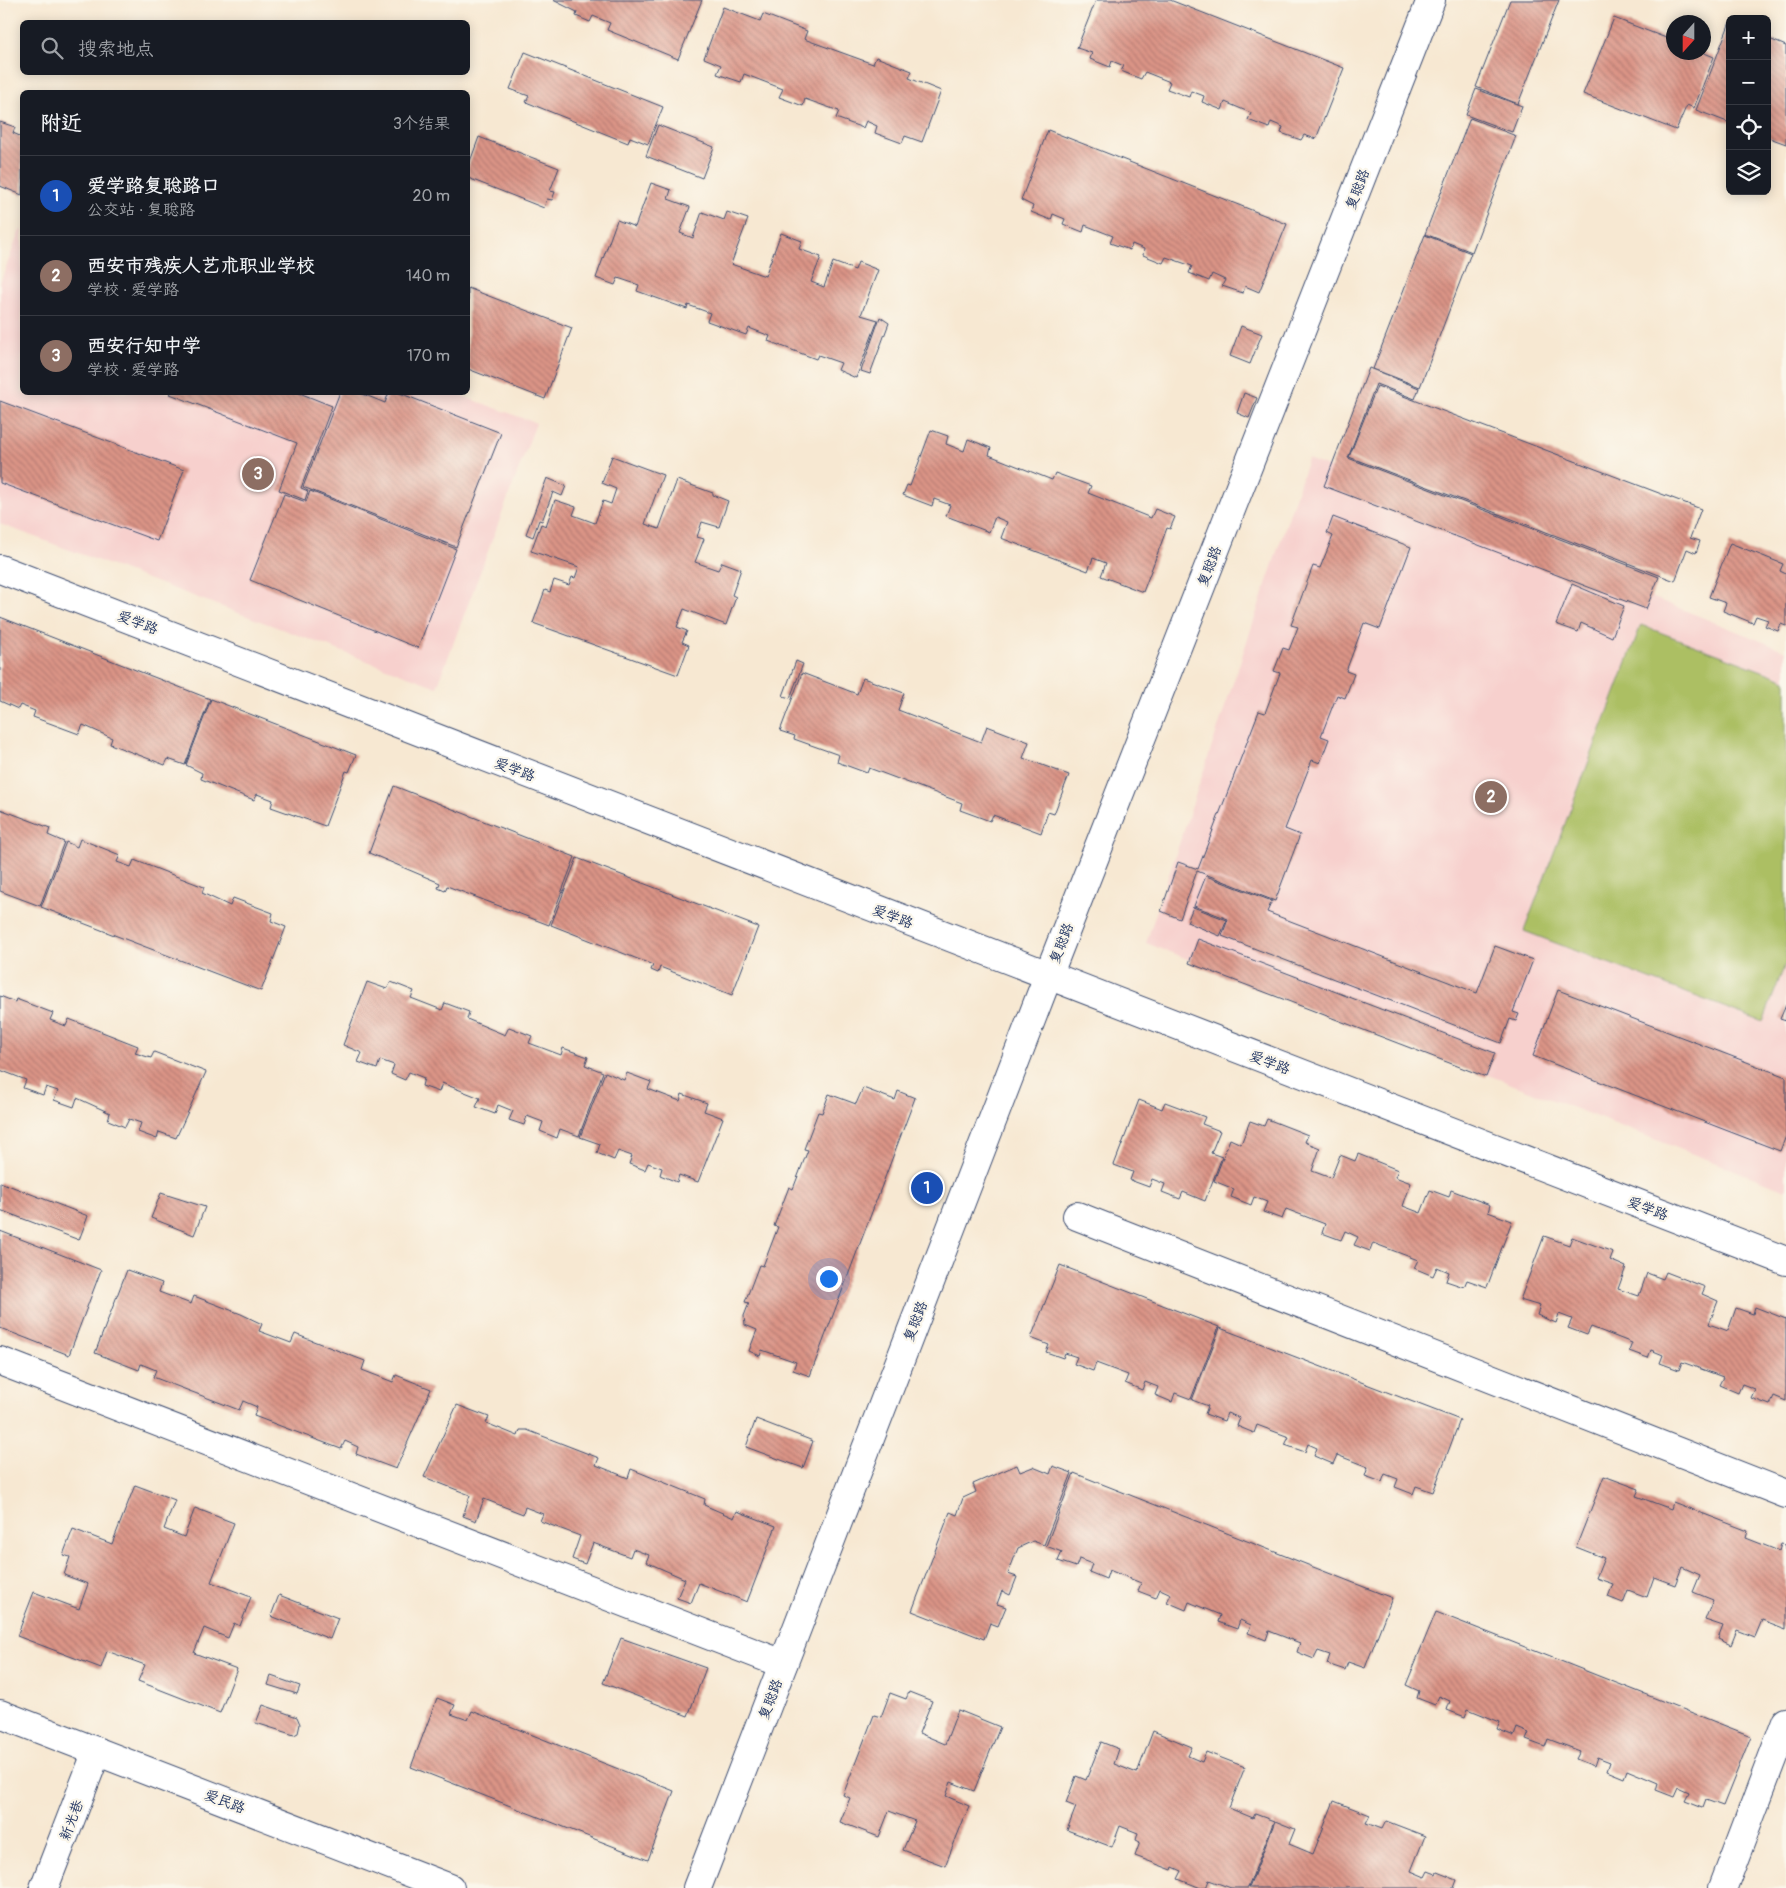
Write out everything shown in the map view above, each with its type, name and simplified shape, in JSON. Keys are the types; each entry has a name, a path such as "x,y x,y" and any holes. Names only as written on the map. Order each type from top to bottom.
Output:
{"street":[{"name":"复聪路","path":"697,1888 1048,976 1431,0"},
{"name":"爱学路","path":"0,569 1786,1261"},
{"path":"1077,1216 1786,1494"},
{"path":"0,1361 783,1664"},
{"name":"爱民路","path":"0,1714 450,1888"},
{"path":"1723,1888 1786,1722"},
{"name":"新光巷","path":"44,1888 97,1751"}],"shaded area":[{"path":"20,230 20,395 459,395 536,423 437,687 0,524 0,283"},
{"path":"1308,459 1786,651 1786,1190 1146,943"}],"green space":[{"path":"1641,625 1786,680 1786,962 1763,1022 1524,931"}],"building":[{"path":"553,0 702,0 678,59 607,30 610,23 593,16 590,22 576,16 577,12"},
{"path":"1096,0 1170,0 1344,68 1316,139 1304,135 1301,140 1281,133 1283,127 1271,122 1269,128 1248,120 1251,113 1225,102 1222,110 1202,102 1204,96 1191,91 1189,97 1167,89 1170,82 1145,72 1141,79 1121,71 1124,66 1112,61 1110,67 1090,59 1092,53 1077,48"},
{"path":"1510,0 1559,0 1518,104 1476,87"},
{"path":"723,7 760,21 763,14 807,31 804,39 873,64 876,57 912,71 909,78 941,91 922,142 905,136 902,143 875,133 877,126 866,121 863,128 836,118 839,111 805,99 803,106 779,97 783,89 744,74 741,82 717,74 721,65 704,58"},
{"path":"1614,18 1666,38 1666,60 1711,60 1711,56 1714,57 1694,108 1687,105 1676,130 1583,94"},
{"path":"1726,32 1726,121 1696,110"},
{"path":"1771,40 1786,46 1786,144 1771,138"},
{"path":"525,52 663,107 648,144 630,137 628,143 526,102 529,96 510,89"},
{"path":"1476,89 1522,106 1512,132 1466,115"},
{"path":"1470,118 1516,136 1472,252 1425,234"},
{"path":"0,122 15,127 13,133 20,136 20,194 0,186"},
{"path":"658,125 714,147 702,178 646,156"},
{"path":"1048,130 1287,224 1259,292 1245,286 1243,293 1222,286 1225,280 1212,274 1209,281 1189,273 1192,266 1166,257 1163,263 1143,255 1144,249 1132,244 1130,250 1110,243 1113,236 1085,225 1083,232 1063,224 1065,219 1053,214 1051,220 1031,212 1033,206 1021,200"},
{"path":"479,137 559,168 550,191 555,192 552,200 547,199 544,208 470,179 470,162"},
{"path":"651,183 671,190 668,199 690,207 680,233 693,238 702,212 724,220 727,212 748,219 731,264 765,276 781,233 802,241 799,249 821,257 811,282 824,287 833,262 855,270 858,262 878,270 861,315 878,320 856,378 838,370 841,363 818,355 816,359 768,341 770,336 749,328 746,335 707,321 710,313 688,305 687,309 637,291 639,285 618,278 615,285 596,278 617,220 635,227"},
{"path":"1425,235 1471,253 1420,387 1373,369"},
{"path":"470,289 572,328 545,399 470,370"},
{"path":"880,317 889,323 870,374 861,371"},
{"path":"1241,326 1262,334 1250,364 1230,356"},
{"path":"1369,368 1419,388 1415,399 1376,384 1348,458 1659,577 1646,609 1324,486"},
{"path":"1377,386 1701,509 1690,538 1700,541 1696,553 1687,549 1675,581 1349,457"},
{"path":"1244,393 1257,398 1249,418 1237,413"},
{"path":"173,395 304,395 332,406 301,488 308,491 305,500 279,490 297,443"},
{"path":"339,395 365,395 385,403 388,395 405,395 501,433 456,547 303,487"},
{"path":"0,401 184,470 157,541 0,483"},
{"path":"931,430 948,436 946,444 964,451 968,439 991,448 989,455 1052,480 1055,473 1091,486 1088,493 1151,518 1155,509 1175,517 1170,529 1167,528 1143,592 1101,576 1106,563 1093,558 1088,571 1001,538 1007,522 995,517 989,532 946,516 950,505 934,499 932,506 903,495 907,485 910,486"},
{"path":"612,456 663,475 645,524 659,529 677,480 713,493 713,495 728,501 719,527 702,522 697,537 704,539 695,562 718,570 722,562 741,569 732,595 736,597 726,625 684,609 677,627 687,631 682,642 689,645 678,675 533,623 545,590 550,592 554,580 569,585 572,577 575,578 579,567 531,551 541,524 546,526 555,500 576,507 573,515 595,523 603,501 611,504 616,489 602,483"},
{"path":"547,478 566,486 562,496 553,492 542,521 539,520 533,537 526,534"},
{"path":"310,491 456,549 418,648 250,580 284,494 306,502"},
{"path":"1333,517 1411,547 1380,629 1364,623 1346,671 1354,674 1345,698 1337,695 1321,736 1329,739 1320,763 1312,760 1285,829 1300,835 1275,901 1197,871 1180,919 1161,911 1178,862 1198,869 1259,711 1265,713 1280,673 1274,671 1283,648 1289,650 1298,627 1291,625 1313,566 1320,568 1333,536 1327,533"},
{"path":"1730,543 1783,564 1780,571 1786,574 1786,626 1781,624 1778,631 1765,626 1768,620 1756,616 1753,623 1723,611 1726,603 1709,597"},
{"path":"1572,584 1624,606 1612,637 1581,623 1578,632 1556,624"},
{"path":"0,617 210,699 185,765 168,759 165,765 110,744 112,738 83,725 79,734 33,717 35,711 20,705 18,709 0,701"},
{"path":"796,661 803,664 790,698 783,696"},
{"path":"802,673 857,694 863,678 904,693 898,710 981,742 987,726 1029,742 1023,758 1069,775 1054,814 1048,812 1041,833 993,815 990,821 960,810 962,803 869,768 867,773 837,762 839,755 794,739 795,736 780,731"},
{"path":"211,699 356,755 349,772 346,771 325,826 271,807 273,800 257,794 254,800 201,779 202,773 186,765"},
{"path":"394,786 575,857 549,925 447,886 445,891 438,888 440,883 369,853"},
{"path":"0,809 50,828 48,835 64,842 40,906 0,891"},
{"path":"80,839 120,855 117,862 131,867 134,860 204,887 202,893 230,906 233,898 273,913 271,921 286,927 261,991 41,907 66,842 77,847"},
{"path":"577,858 758,927 732,995 660,967 658,973 651,970 653,965 551,925"},
{"path":"1206,876 1272,901 1267,912 1477,993 1495,946 1533,960 1513,1012 1519,1014 1516,1021 1510,1019 1501,1043 1222,936 1228,919 1194,906"},
{"path":"1193,907 1227,920 1220,936 1187,922"},
{"path":"1198,939 1495,1053 1486,1077 1189,963"},
{"path":"367,982 387,989 391,982 414,991 411,998 442,1010 445,1003 469,1012 467,1019 505,1035 509,1027 532,1036 529,1043 561,1055 563,1048 588,1057 585,1065 603,1072 579,1136 560,1129 557,1138 540,1131 543,1122 527,1116 524,1125 509,1120 513,1111 498,1105 495,1114 476,1107 480,1098 442,1083 439,1092 422,1086 424,1078 409,1072 405,1080 391,1074 394,1065 380,1060 377,1069 358,1062 362,1053 343,1045"},
{"path":"1558,990 1786,1077 1786,1136 1780,1151 1533,1056"},
{"path":"0,996 15,1002 16,999 53,1013 50,1020 66,1026 69,1019 138,1046 135,1053 151,1058 154,1052 206,1072 176,1138 159,1132 157,1139 138,1132 141,1123 129,1119 125,1127 108,1120 110,1113 77,1098 74,1107 54,1100 58,1091 46,1087 43,1095 23,1088 26,1080 0,1070"},
{"path":"1786,1005 1786,1021 1780,1019"},
{"path":"605,1072 624,1080 627,1073 651,1082 648,1089 680,1101 682,1094 707,1103 704,1111 723,1118 698,1182 679,1175 677,1182 660,1175 662,1168 648,1163 645,1170 629,1164 632,1156 618,1151 614,1160 597,1153 600,1144 580,1137"},
{"path":"863,1088 895,1100 898,1091 915,1098 810,1376 793,1370 796,1362 762,1350 760,1356 749,1351 757,1330 745,1325 744,1316 749,1303 745,1302 759,1265 763,1266 778,1227 774,1226 789,1187 793,1189 808,1150 804,1149 818,1112 822,1113 829,1094 856,1104"},
{"path":"1139,1100 1162,1109 1165,1102 1205,1117 1202,1124 1220,1131 1211,1153 1222,1157 1205,1201 1183,1192 1180,1199 1162,1192 1165,1184 1152,1179 1149,1187 1130,1180 1133,1172 1114,1165"},
{"path":"1267,1119 1308,1135 1305,1142 1320,1148 1312,1171 1331,1178 1340,1155 1355,1161 1358,1154 1398,1170 1395,1177 1411,1183 1403,1206 1421,1213 1430,1190 1449,1197 1451,1190 1490,1205 1488,1212 1512,1221 1487,1287 1467,1280 1464,1287 1446,1281 1449,1272 1437,1267 1433,1276 1414,1268 1418,1260 1373,1243 1370,1251 1354,1245 1358,1237 1345,1231 1341,1240 1322,1233 1325,1224 1286,1209 1282,1219 1263,1212 1267,1202 1254,1197 1251,1205 1231,1197 1234,1189 1214,1181 1230,1139 1241,1144 1250,1121 1264,1126"},
{"path":"0,1182 88,1216 79,1240 0,1210"},
{"path":"161,1193 205,1207 194,1235 151,1218"},
{"path":"0,1231 101,1270 69,1355 0,1328"},
{"path":"1544,1236 1569,1245 1572,1237 1613,1252 1610,1260 1626,1267 1618,1289 1639,1296 1647,1273 1663,1279 1666,1272 1705,1287 1702,1294 1718,1301 1709,1324 1728,1331 1736,1308 1753,1314 1755,1307 1786,1319 1786,1401 1774,1396 1770,1405 1751,1398 1755,1389 1742,1384 1738,1393 1719,1385 1723,1377 1682,1362 1679,1370 1660,1363 1663,1355 1651,1350 1648,1358 1629,1351 1632,1343 1591,1327 1587,1335 1568,1328 1572,1319 1559,1314 1556,1323 1537,1315 1540,1306 1520,1300"},
{"path":"1060,1265 1219,1327 1191,1399 1175,1393 1172,1402 1155,1395 1158,1387 1145,1382 1142,1390 1125,1383 1128,1375 1096,1363 1093,1371 1074,1364 1077,1357 1065,1353 1063,1358 1046,1352 1049,1345 1031,1338"},
{"path":"127,1270 162,1283 159,1292 191,1304 194,1296 262,1324 259,1331 291,1343 295,1334 365,1361 362,1370 393,1382 396,1375 431,1389 396,1469 356,1454 358,1447 345,1441 341,1449 254,1416 257,1407 243,1401 239,1410 153,1377 156,1370 141,1364 139,1370 95,1353"},
{"path":"1220,1328 1460,1420 1433,1492 1416,1486 1413,1494 1395,1487 1398,1479 1385,1474 1382,1482 1365,1476 1368,1467 1337,1455 1333,1464 1314,1456 1317,1448 1308,1444 1305,1452 1285,1445 1289,1437 1257,1425 1254,1433 1237,1426 1240,1418 1227,1413 1224,1421 1205,1414 1208,1406 1192,1400"},
{"path":"457,1405 489,1417 486,1423 518,1436 520,1430 527,1430 599,1458 596,1465 628,1478 631,1469 705,1499 704,1505 734,1518 737,1511 776,1526 747,1602 699,1583 691,1603 677,1598 685,1579 646,1562 649,1555 633,1549 630,1557 593,1543 585,1564 572,1559 580,1536 540,1521 543,1514 525,1507 523,1514 484,1499 476,1521 463,1516 470,1495 424,1477"},
{"path":"756,1419 813,1441 803,1468 746,1447"},
{"path":"1017,1465 1020,1472 1033,1467 1050,1474 1053,1466 1072,1473 1044,1545 1033,1541 1018,1548 1008,1574 1017,1577 1010,1595 1002,1591 997,1604 1006,1607 998,1626 990,1623 984,1639 912,1611 950,1512 957,1515 963,1498 976,1492 973,1484"},
{"path":"1074,1473 1392,1598 1365,1668 1348,1662 1345,1670 1327,1664 1330,1655 1318,1651 1314,1659 1297,1652 1300,1643 1269,1631 1266,1640 1248,1633 1251,1625 1240,1620 1237,1629 1218,1622 1220,1615 1189,1602 1186,1610 1167,1602 1171,1594 1160,1589 1156,1598 1138,1591 1141,1583 1109,1570 1106,1579 1089,1572 1092,1564 1079,1559 1076,1567 1058,1561 1062,1552 1046,1546"},
{"path":"1604,1476 1639,1489 1636,1496 1671,1509 1673,1502 1748,1531 1746,1538 1779,1551 1781,1544 1786,1545 1786,1629 1762,1620 1755,1637 1737,1630 1731,1645 1718,1639 1723,1626 1705,1620 1713,1600 1693,1592 1700,1575 1682,1567 1675,1585 1654,1577 1647,1597 1628,1590 1623,1603 1608,1597 1613,1584 1596,1578 1604,1558 1576,1547"},
{"path":"135,1485 175,1500 164,1529 184,1537 195,1508 234,1523 211,1582 251,1597 240,1626 234,1623 228,1638 204,1628 194,1653 237,1669 220,1713 138,1681 145,1665 107,1651 101,1668 17,1636 34,1592 79,1609 88,1584 64,1575 70,1557 63,1555 73,1529 112,1544"},
{"path":"279,1595 338,1618 330,1639 271,1616"},
{"path":"1436,1612 1751,1736 1723,1806 1706,1800 1703,1808 1685,1801 1689,1793 1678,1788 1674,1797 1656,1790 1658,1783 1627,1770 1624,1778 1607,1771 1610,1762 1597,1757 1594,1766 1576,1759 1580,1751 1548,1739 1545,1747 1526,1740 1529,1733 1517,1728 1514,1736 1497,1729 1500,1722 1468,1709 1465,1717 1447,1710 1450,1701 1439,1696 1435,1705 1417,1698 1419,1691 1406,1685"},
{"path":"621,1638 706,1668 688,1716 603,1683"},
{"path":"271,1676 300,1686 297,1694 268,1685"},
{"path":"909,1692 932,1701 919,1733 945,1744 958,1710 1000,1727 974,1791 951,1782 946,1796 969,1806 945,1866 903,1850 915,1821 889,1811 879,1837 840,1822 850,1798 843,1795 874,1715 881,1717 890,1693 906,1699"},
{"path":"437,1698 455,1705 451,1714 468,1720 472,1711 674,1791 648,1860 411,1767"},
{"path":"263,1705 297,1717 300,1724 298,1733 294,1735 256,1723"},
{"path":"1153,1731 1192,1747 1188,1756 1202,1762 1206,1752 1245,1767 1229,1808 1253,1818 1255,1814 1274,1821 1248,1888 1231,1888 1209,1880 1206,1888 1201,1888 1178,1879 1182,1871 1173,1867 1172,1870 1135,1856 1140,1842 1136,1840 1138,1833 1120,1826 1112,1847 1067,1830 1076,1807 1066,1803 1076,1776 1086,1780 1101,1742 1119,1749 1114,1764 1137,1773"},
{"path":"1334,1801 1370,1815 1366,1823 1382,1829 1386,1821 1425,1836 1411,1871 1425,1877 1428,1871 1436,1874 1437,1872 1457,1880 1454,1888 1249,1888 1275,1821 1295,1829 1289,1844 1313,1854"}],"place":[{"name":"西安行知中学","path":"258,474"},
{"name":"西安市残疾人艺术职业学校","path":"1491,797"},
{"name":"爱学路复聪路口","path":"927,1188"}]}
